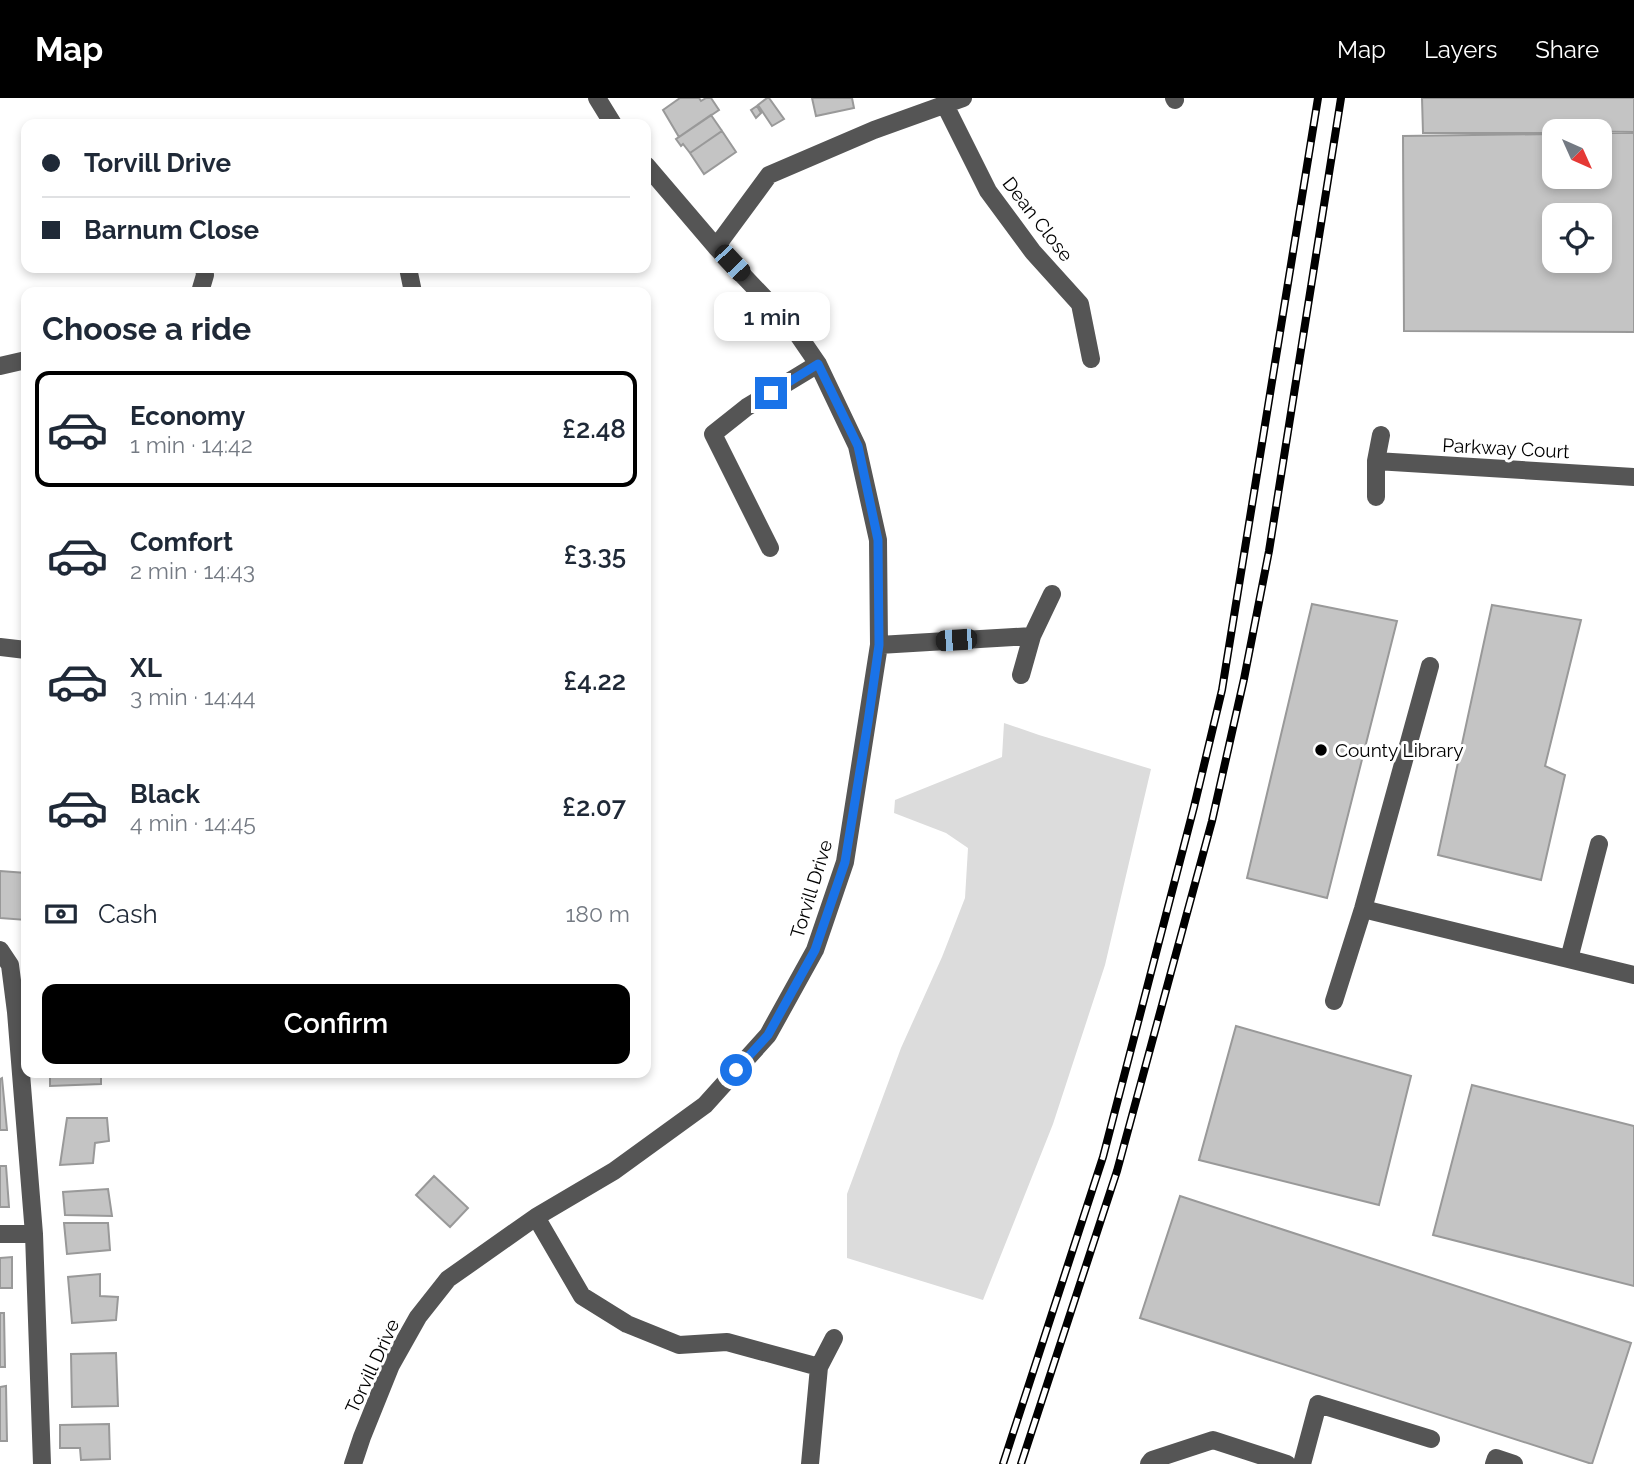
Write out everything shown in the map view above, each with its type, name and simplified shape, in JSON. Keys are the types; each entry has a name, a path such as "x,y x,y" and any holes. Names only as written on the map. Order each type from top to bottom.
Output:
{"street":[{"path":"597,98 610,119"},
{"path":"716,247 769,175 874,130 963,98"},
{"name":"Dean Close","path":"945,105 988,191 1034,252 1080,304 1091,359"},
{"name":"Torvill Drive","path":"353,1464 391,1365 418,1317 448,1279 536,1217 614,1171 705,1105 768,1035 815,950 845,862 879,645 878,540 858,446 818,364 793,329 716,247 651,171"},
{"path":"0,366 21,361"},
{"path":"770,548 713,434 747,407 818,364"},
{"path":"1376,497 1376,461 1381,435"},
{"name":"Parkway Court","path":"1376,461 1634,477"},
{"path":"1021,675 1032,636 1052,594"},
{"path":"879,645 1032,636"},
{"path":"0,647 21,649"},
{"path":"1334,1002 1363,909 1430,666"},
{"path":"1569,959 1599,844"},
{"path":"1363,909 1634,975"},
{"path":"0,950 10,965 21,1075"},
{"path":"21,1078 34,1234 41,1464"},
{"path":"536,1217 582,1296 627,1324 679,1345 727,1342 820,1367"},
{"path":"0,1234 34,1234"},
{"path":"810,1464 820,1367 834,1338"},
{"path":"1302,1464 1318,1404 1431,1439"},
{"path":"1149,1464 1152,1460 1213,1440 1287,1464"},
{"path":"1494,1464 1496,1458 1514,1464"}],"shaded area":[{"path":"1004,723 1151,769 1105,965 1053,1124 983,1300 847,1258 847,1194 901,1048 965,898 968,848 946,833 894,813 895,800 1002,757"}],"building":[{"path":"680,98 699,98 701,101 711,98 719,110 679,137 663,110"},
{"path":"767,98 784,119 772,126 758,105"},
{"path":"812,98 852,98 854,108 816,116"},
{"path":"1422,98 1634,98 1634,132 1612,132 1612,119 1542,119 1542,133 1423,133"},
{"path":"757,106 761,113 756,118 751,110"},
{"path":"711,115 722,131 690,153 676,139"},
{"path":"722,131 736,152 704,174 690,153"},
{"path":"1612,133 1634,133 1634,332 1404,331 1403,136 1542,134 1542,189 1612,189"},
{"name":"County Library","path":"1312,604 1397,621 1327,898 1247,878"},
{"path":"1492,605 1581,620 1545,766 1565,775 1541,880 1438,855"},
{"path":"0,871 21,873 21,920 0,918"},
{"path":"1236,1026 1411,1076 1379,1205 1199,1160"},
{"path":"2,1078 7,1130 0,1130"},
{"path":"50,1078 101,1078 101,1084 50,1086"},
{"path":"1472,1085 1634,1126 1634,1286 1433,1235"},
{"path":"67,1118 107,1118 109,1141 95,1143 93,1163 60,1165"},
{"path":"0,1166 6,1166 9,1207 0,1207"},
{"path":"434,1176 468,1208 450,1227 416,1195"},
{"path":"108,1189 112,1216 65,1215 63,1192"},
{"path":"1180,1196 1631,1343 1592,1464 1140,1318"},
{"path":"64,1223 108,1223 110,1250 67,1254"},
{"path":"12,1257 12,1288 0,1288 0,1258"},
{"path":"100,1274 100,1296 118,1297 116,1320 72,1323 68,1277"},
{"path":"0,1313 4,1313 5,1367 0,1367"},
{"path":"116,1353 118,1406 72,1407 71,1354"},
{"path":"6,1386 7,1441 0,1441 0,1387"},
{"path":"109,1424 110,1459 81,1460 80,1448 60,1448 60,1425"}],"railway":[{"path":"1003,1464 1103,1157 1222,690 1318,98"},
{"path":"1021,1464 1117,1171 1212,821 1269,551 1341,98"}],"place":[{"name":"County Library","path":"1321,750"}],"route":[{"path":"736,1070 768,1035 815,950 845,862 879,645 878,540 858,446 818,364 771,393"}]}
